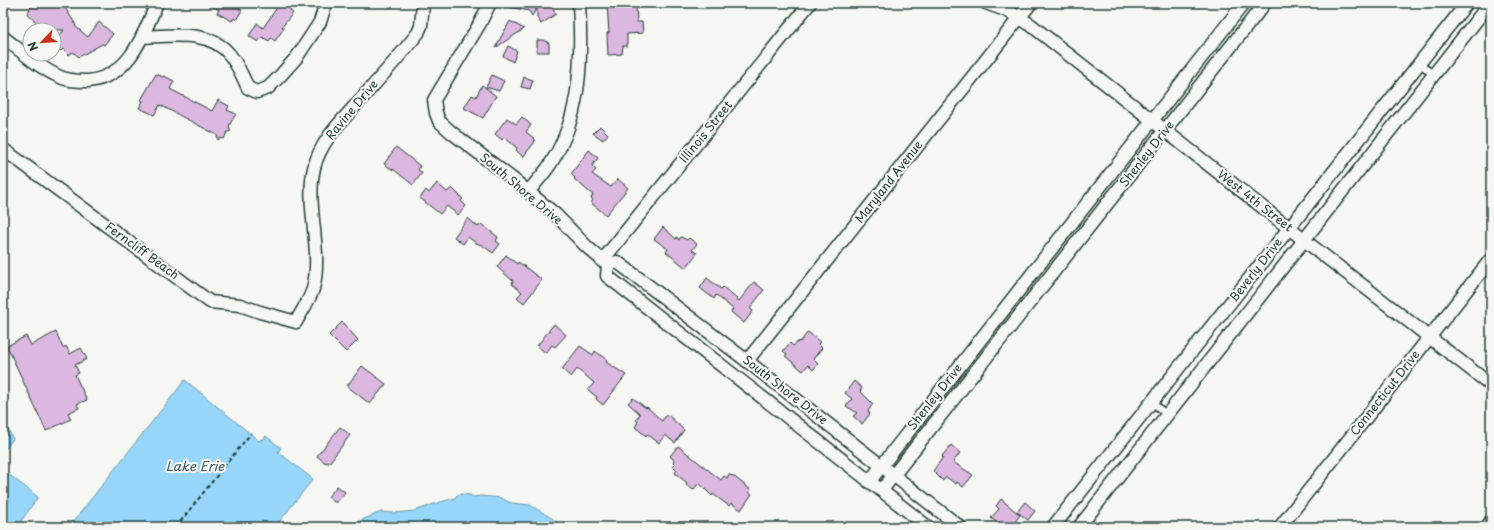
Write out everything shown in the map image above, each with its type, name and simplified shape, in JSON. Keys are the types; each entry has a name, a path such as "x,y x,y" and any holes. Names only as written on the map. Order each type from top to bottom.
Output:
{"street":[{"path":"3,37 47,71 60,77 78,81 97,80 118,69 132,55 138,46 157,3"},
{"path":"142,37 191,36 206,39 218,45 229,54 248,88 257,92 268,88 297,56 320,22 326,3"},
{"name":"Ravine Drive","path":"296,322 308,301 313,288 316,261 311,194 314,167 319,154 333,130 418,33 421,26 423,3"},
{"name":"South Shore Drive","path":"490,3 479,25 434,100 439,121 555,214 573,234 605,263 607,276 928,527"},
{"path":"528,192 551,164 559,151 571,118 579,76 579,3"},
{"name":"Illinois Street","path":"605,263 810,3"},
{"name":"West 4th Street","path":"986,3 1008,11 1031,25 1491,385"},
{"name":"Maryland Avenue","path":"747,361 1031,3"},
{"name":"Shenley Drive","path":"882,490 894,476 1152,120 1244,3"},
{"name":"Shenley Drive","path":"870,482 1165,130 1265,3"},
{"name":"Beverly Drive","path":"1053,527 1467,3"},
{"name":"Beverly Drive","path":"1079,527 1490,3"},
{"name":"Ferncliff Beach","path":"3,149 210,302 240,305 296,322"},
{"name":"Connecticut Drive","path":"1280,527 1491,259"},
{"name":"South Shore Drive","path":"605,263 617,262 960,527"},
{"path":"1487,527 1491,521"}],"lane":[{"path":"1419,63 1434,75"},
{"path":"1152,402 1167,414"}],"path":[{"path":"176,527 251,433"}],"water":[{"name":"Lake Erie","path":"185,380 259,441 261,439 263,440 266,436 281,448 278,452 313,479 275,527 69,527"},
{"path":"3,419 13,439 3,452"},
{"path":"3,470 38,497 17,527 3,527"},
{"path":"462,494 473,497 481,496 501,498 511,503 530,505 553,519 561,527 345,527 381,512 394,513 415,511 455,498 457,495"}],"building":[{"path":"33,3 62,3 76,25 75,26 88,37 99,22 113,34 104,45 102,44 79,57 73,52 69,55 63,49 62,50 62,33 64,30 62,30 62,22 36,22 27,14"},
{"path":"207,3 242,3 239,9 242,10 236,20 234,18 232,21 217,13 219,10"},
{"path":"280,3 296,3 290,11 293,13 282,27 284,28 275,41 271,38 269,41 262,37 258,42 249,36 257,23 263,28"},
{"path":"510,3 550,3 556,14 541,24 537,17 537,8 532,16 529,11 510,7"},
{"path":"607,3 636,3 637,22 642,22 643,33 627,34 627,46 623,46 622,54 608,55 607,33 609,33"},
{"path":"510,21 524,29 495,48"},
{"path":"537,40 543,40 549,43 549,52 537,52"},
{"path":"508,46 517,51 513,62 503,56"},
{"path":"156,74 174,81 170,89 212,111 218,100 229,106 227,110 236,114 230,124 229,128 231,131 227,132 224,139 221,138 218,140 217,135 160,105 154,115 139,108 143,101 141,100"},
{"path":"492,75 504,81 499,91 486,87"},
{"path":"524,77 533,80 530,89 521,87"},
{"path":"482,85 496,96 483,118 464,108 472,95 476,97"},
{"path":"522,117 531,125 526,132 535,139 534,143 523,157 516,150 517,148 504,137 502,140 495,134 507,118 516,124"},
{"path":"600,126 608,134 603,140 593,133"},
{"path":"396,147 420,166 418,170 422,173 413,185 393,169 384,164"},
{"path":"589,150 598,158 592,166 596,170 592,174 611,187 618,179 628,188 606,215 591,203 593,200 591,198 593,195 574,179 575,178 571,174"},
{"path":"437,183 447,192 452,188 463,199 461,201 466,206 458,215 447,206 440,214 420,198 426,190 429,193"},
{"path":"468,218 478,227 481,224 498,237 496,241 500,244 493,253 468,237 463,244 454,237"},
{"path":"663,227 676,239 677,237 679,240 681,237 687,240 689,238 697,244 692,250 697,253 686,268 666,252 668,249 654,239"},
{"path":"506,255 517,264 518,262 524,266 542,280 524,303 517,297 522,292 512,284 513,281 497,267"},
{"path":"707,278 721,289 723,287 739,301 754,282 764,290 750,308 753,311 744,323 731,312 733,309 716,295 714,299 700,288"},
{"path":"342,322 358,340 346,352 329,335"},
{"path":"554,324 566,335 555,347 552,345 546,353 537,346"},
{"path":"56,332 63,348 66,346 70,354 81,348 87,359 75,365 79,373 75,375 87,400 77,404 79,408 68,413 71,419 46,431 7,346 26,336 31,345"},
{"path":"808,332 820,342 818,344 822,348 813,359 818,364 813,370 808,365 803,371 785,356 787,354 783,351 790,343 793,346 799,341 800,342"},
{"path":"580,346 593,355 595,351 607,360 606,362 626,375 603,405 596,399 597,397 588,390 594,383 577,369 571,377 562,369"},
{"path":"362,366 386,384 370,404 347,386"},
{"path":"854,381 862,388 860,391 873,404 868,411 870,414 862,424 853,416 857,413 846,406 852,399 845,393"},
{"path":"633,398 646,408 647,407 662,421 667,414 684,430 675,443 665,435 659,443 647,434 646,436 635,427 638,422 636,420 640,414 628,403"},
{"path":"340,427 350,435 329,463 324,462 317,456"},
{"path":"951,445 960,453 953,462 973,475 963,487 957,482 956,484 946,477 943,481 933,471"},
{"path":"678,446 721,480 724,476 727,478 729,474 731,476 732,475 751,490 749,492 752,494 741,510 731,503 729,506 713,494 712,496 699,483 693,490 686,485 687,483 675,473 677,470 673,466 675,464 673,462 674,460 670,456"},
{"path":"337,486 345,492 337,502 334,502 328,497"},
{"path":"1001,499 1020,515 1011,527 1003,527 991,518 999,509 996,506"},
{"path":"1025,502 1035,511 1028,520 1017,512"}]}
